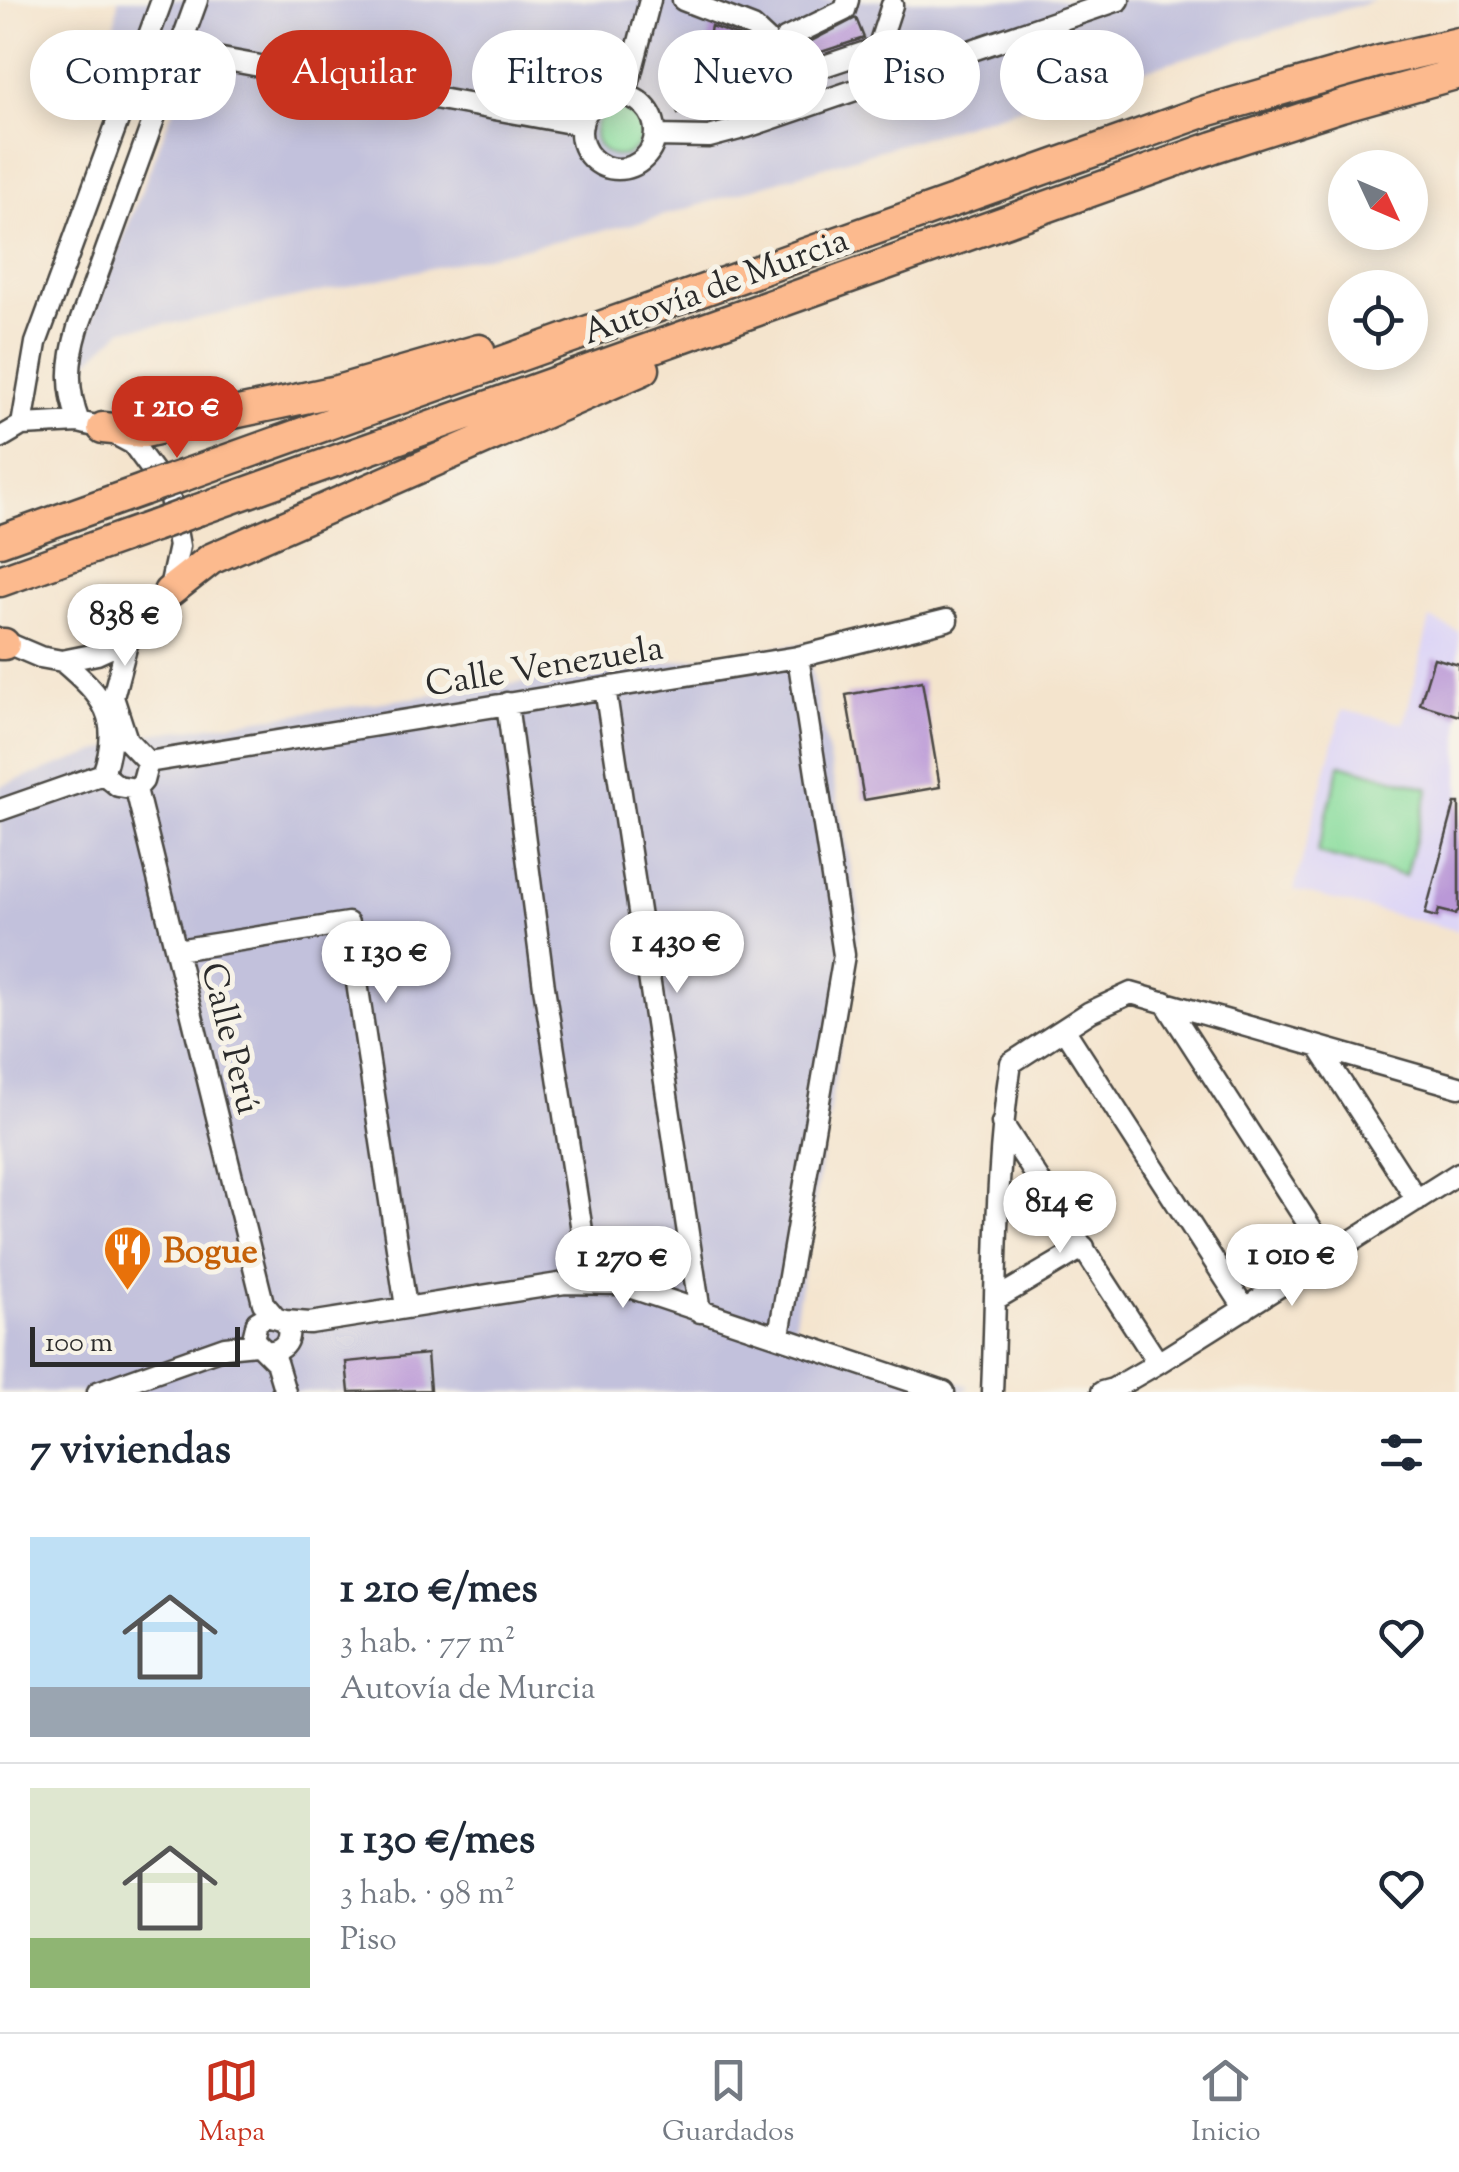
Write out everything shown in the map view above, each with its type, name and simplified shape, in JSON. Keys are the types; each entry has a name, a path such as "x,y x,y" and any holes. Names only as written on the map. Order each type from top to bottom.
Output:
{"highway":[{"name":"Autovía de Murcia","path":"0,541 1206,112 1380,61 1459,43"},
{"name":"Autovía de Murcia","path":"0,581 1267,130 1459,73"},
{"path":"91,425 144,432 337,391 765,267"},
{"path":"169,592 211,559 874,269"}],"street":[{"path":"22,424 36,343 162,0"},
{"path":"186,30 197,0"},
{"path":"638,46 650,0"},
{"path":"683,0 711,4 756,30"},
{"path":"848,0 844,10 785,39 796,69 809,70 878,48 892,5"},
{"path":"828,98 1084,6 1119,0"},
{"path":"236,62 582,125"},
{"path":"584,120 582,137 592,158 613,168 624,168 645,158 655,136 654,121 646,107 638,103"},
{"path":"91,425 70,398 69,361 153,120"},
{"path":"655,136 710,138 767,120"},
{"path":"0,438 22,424 91,425 133,444 169,494 179,546 169,592 128,640 112,697 127,740 148,762 143,782 136,789 118,786 103,774"},
{"name":"Calle Venezuela","path":"148,762 798,658 947,620"},
{"path":"1,643 40,657 62,660 97,654 128,640"},
{"path":"778,1335 844,955 798,658"},
{"path":"62,660 97,691 106,708 113,739 103,774"},
{"path":"605,688 700,1312"},
{"path":"507,704 544,987 590,1282"},
{"path":"0,810 103,774"},
{"name":"Calle Perú","path":"136,789 283,1382"},
{"path":"177,950 348,923 406,1307"},
{"path":"992,1392 1002,1122 1012,1063 1090,1012 1131,994 1459,1087"},
{"path":"1166,1002 1329,1256"},
{"path":"1064,1029 1245,1308"},
{"path":"1319,1048 1417,1200"},
{"path":"1002,1122 1158,1364"},
{"path":"1102,1392 1158,1364 1459,1173"},
{"path":"996,1299 1084,1246"},
{"path":"98,1392 270,1329 590,1282 620,1284 778,1335 932,1391"}],"shaded area":[{"path":"118,0 1376,0 1144,70 1144,30 1000,30 1000,114 980,120 980,30 848,30 848,120 980,120 646,221 184,322 123,329 77,372 87,331 169,120 236,120 236,30 114,30"},
{"path":"1430,619 1459,632 1459,931 1294,890 1342,710 1404,723"},
{"path":"806,643 861,917 794,1328 969,1386 964,1392 0,1392 0,786 145,735"}],"green space":[{"path":"600,120 636,120 639,142 627,154 609,154 597,142 595,133"},
{"path":"1340,764 1429,788 1405,876 1317,853"}],"building":[{"path":"856,18 861,30 848,30 848,43 828,50 828,33"},
{"path":"1434,658 1459,665 1459,716 1420,704"},
{"path":"922,681 940,787 864,800 846,695"},
{"path":"1455,803 1459,803 1459,910 1455,914 1439,910 1437,917 1425,914"},
{"path":"1096,1190 1103,1200 1079,1216 1072,1205"},
{"path":"427,1354 430,1390 349,1392 346,1362"}],"place":[{"name":"Bogue","path":"128,1292"}]}
